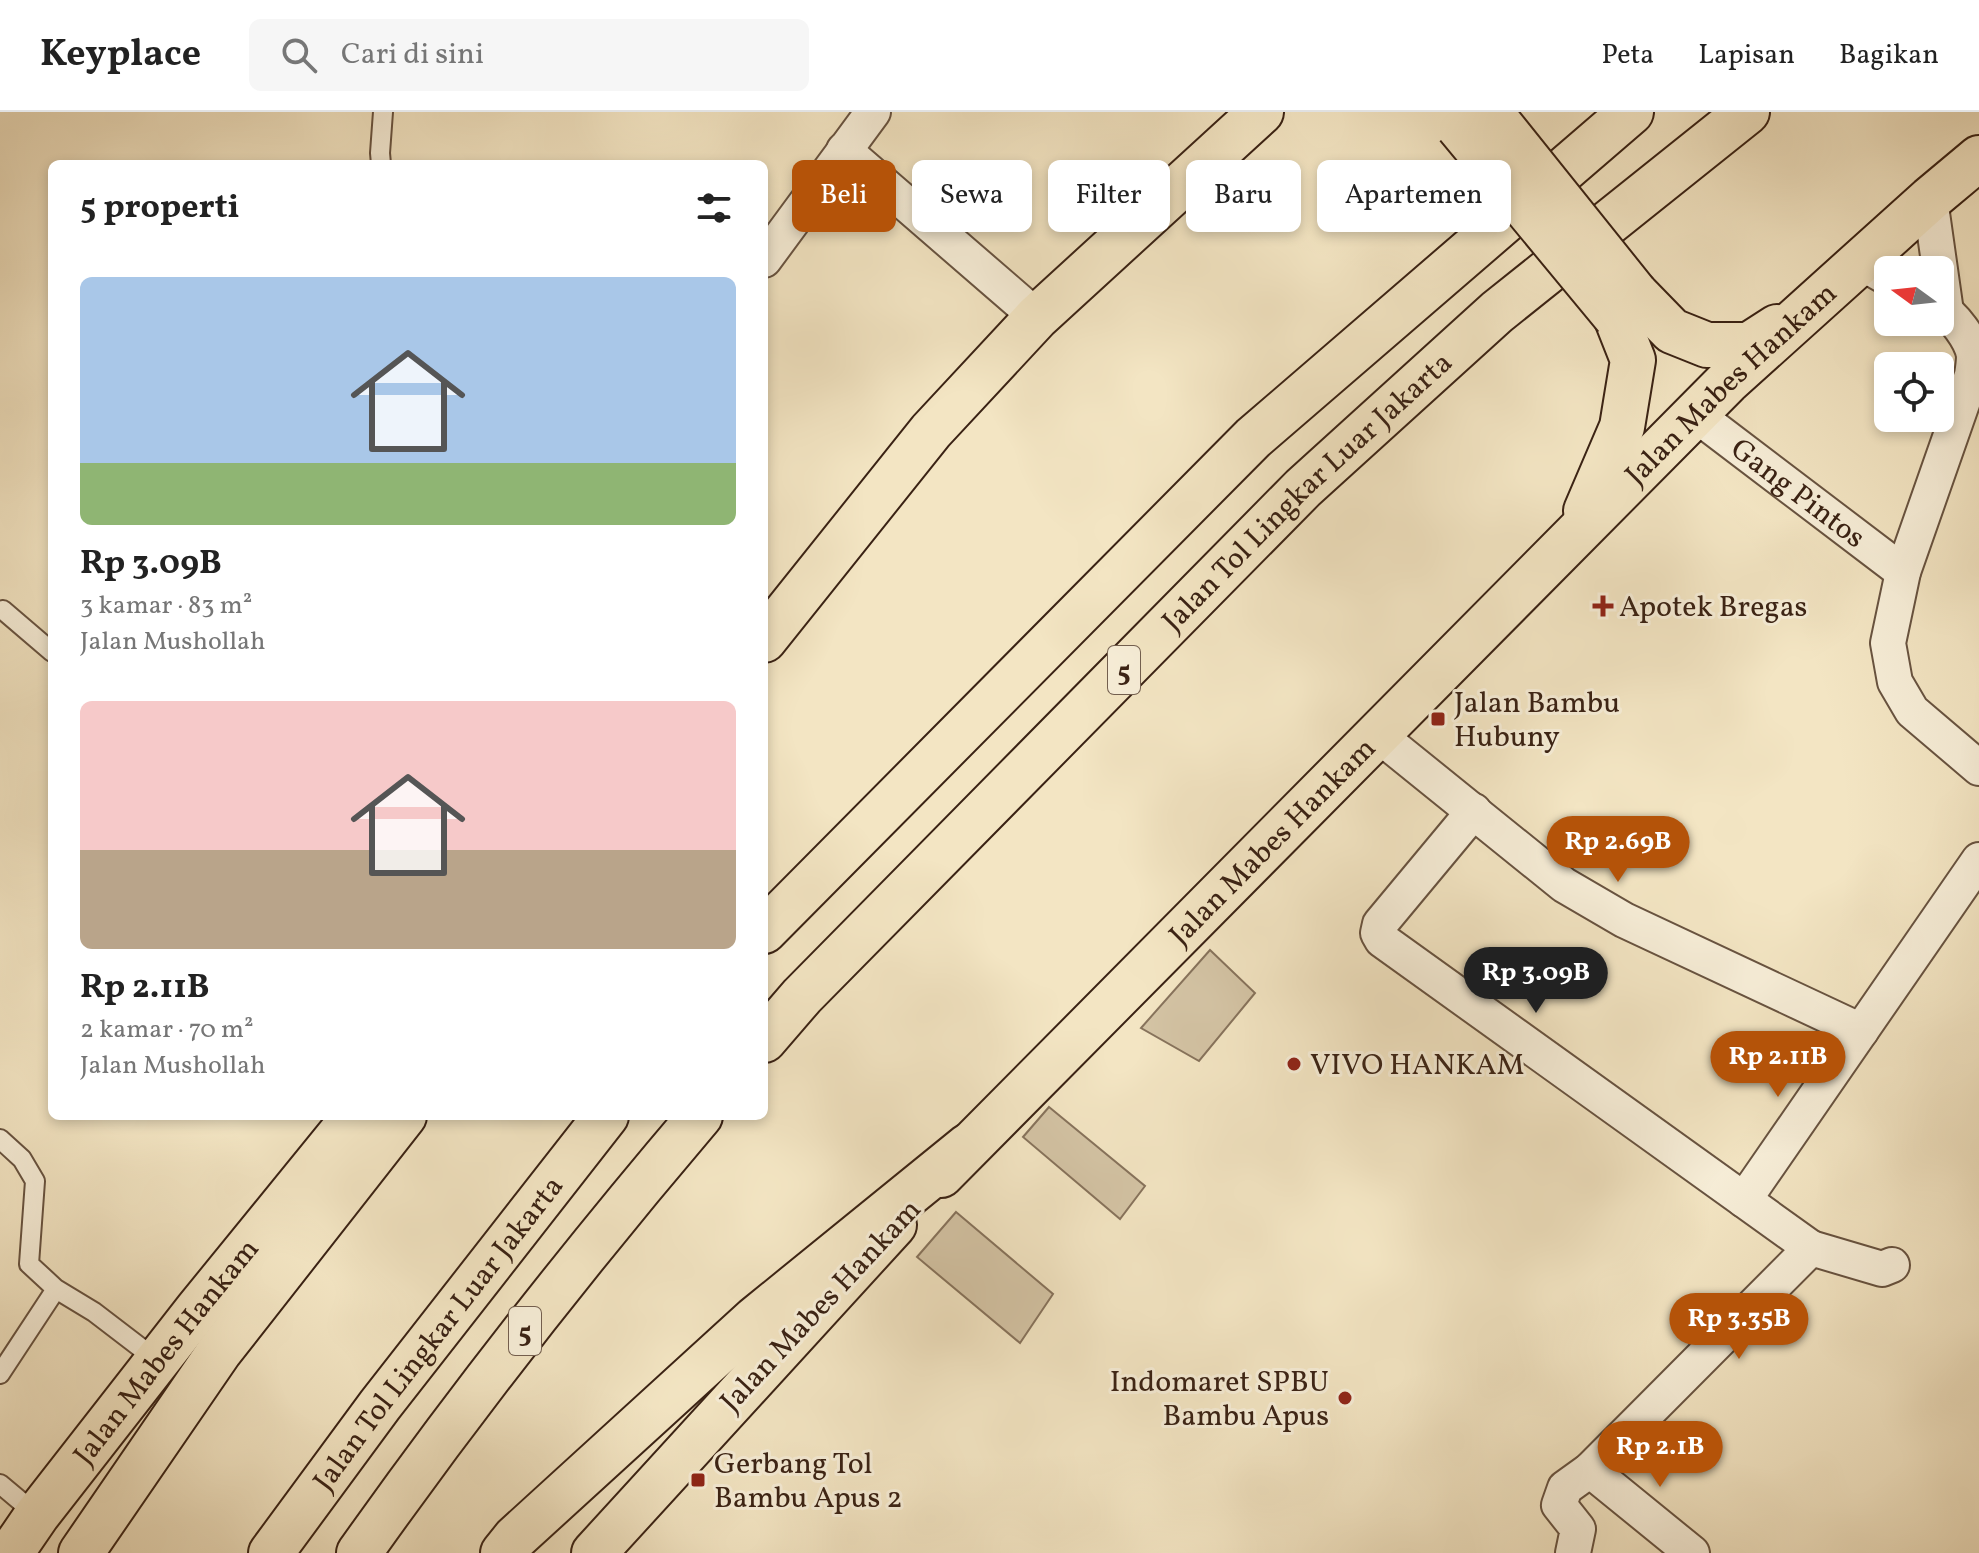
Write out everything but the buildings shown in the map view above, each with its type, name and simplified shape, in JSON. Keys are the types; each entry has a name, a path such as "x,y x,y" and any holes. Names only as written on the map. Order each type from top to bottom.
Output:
{"main road":[{"path":"768,635 931,431 1037,317 1250,123 1284,112"},
{"name":"5","path":"768,927 1253,438 1631,112"},
{"name":"Jalan Tol Lingkar Luar Jakarta","path":"768,1035 802,996 1303,488 1497,312 1747,112"},
{"path":"1462,117 1626,305 1672,331 1707,345 1749,345 1816,302"},
{"name":"Jalan Mabes Hankam","path":"1885,256 1930,199 1979,158"},
{"name":"Jalan Mabes Hankam","path":"594,1553 968,1146 1576,533 1695,414 1816,302 1874,270"},
{"path":"1576,533 1622,427 1633,360 1626,305"},
{"name":"Jalan Mabes Hankam","path":"11,1553 37,1515 284,1200 352,1120"},
{"path":"81,1553 219,1352 401,1120"},
{"name":"Jalan Tol Lingkar Luar Jakarta","path":"271,1553 380,1405 603,1120"},
{"name":"5","path":"359,1553 465,1407 621,1209 697,1120"},
{"path":"503,1553 515,1538 755,1319 968,1146"}],"street":[{"path":"768,254 873,112"},
{"path":"844,150 1037,317"},
{"path":"1930,199 1937,256"},
{"path":"1954,323 1969,341 1974,357 1972,375 1903,572 1888,643 1895,682 1912,711 1979,768"},
{"name":"Gang Pintos","path":"1695,414 1903,572"},
{"path":"1377,734 1564,885 1593,903 1861,1031"},
{"path":"1474,811 1380,924 1378,933 1382,940 1811,1248 1882,1269 1892,1265"},
{"path":"1744,1200 1979,860"},
{"path":"1573,1553 1578,1529 1559,1505 1565,1488 1590,1470 1811,1248"},
{"path":"1590,1470 1692,1553"}],"lane":[{"path":"381,160 383,112"},
{"path":"3,610 48,649"},
{"path":"0,1139 22,1159 35,1181 29,1264 56,1289 94,1312 158,1361"},
{"path":"0,1374 56,1289"},
{"path":"0,1484 37,1515"}],"shaded area":[{"path":"1210,950 1255,993 1199,1061 1141,1028"},
{"path":"1049,1107 1145,1186 1120,1219 1023,1137"},
{"path":"956,1212 1053,1294 1020,1343 917,1257"}],"place":[{"name":"Apotek Bregas","path":"1603,606"},
{"name":"Jalan Bambu Hubuny","path":"1438,719"},
{"name":"VIVO HANKAM","path":"1294,1064"},
{"name":"Indomaret SPBU Bambu Apus","path":"1345,1398"},
{"name":"Gerbang Tol Bambu Apus 2","path":"698,1480"}]}
